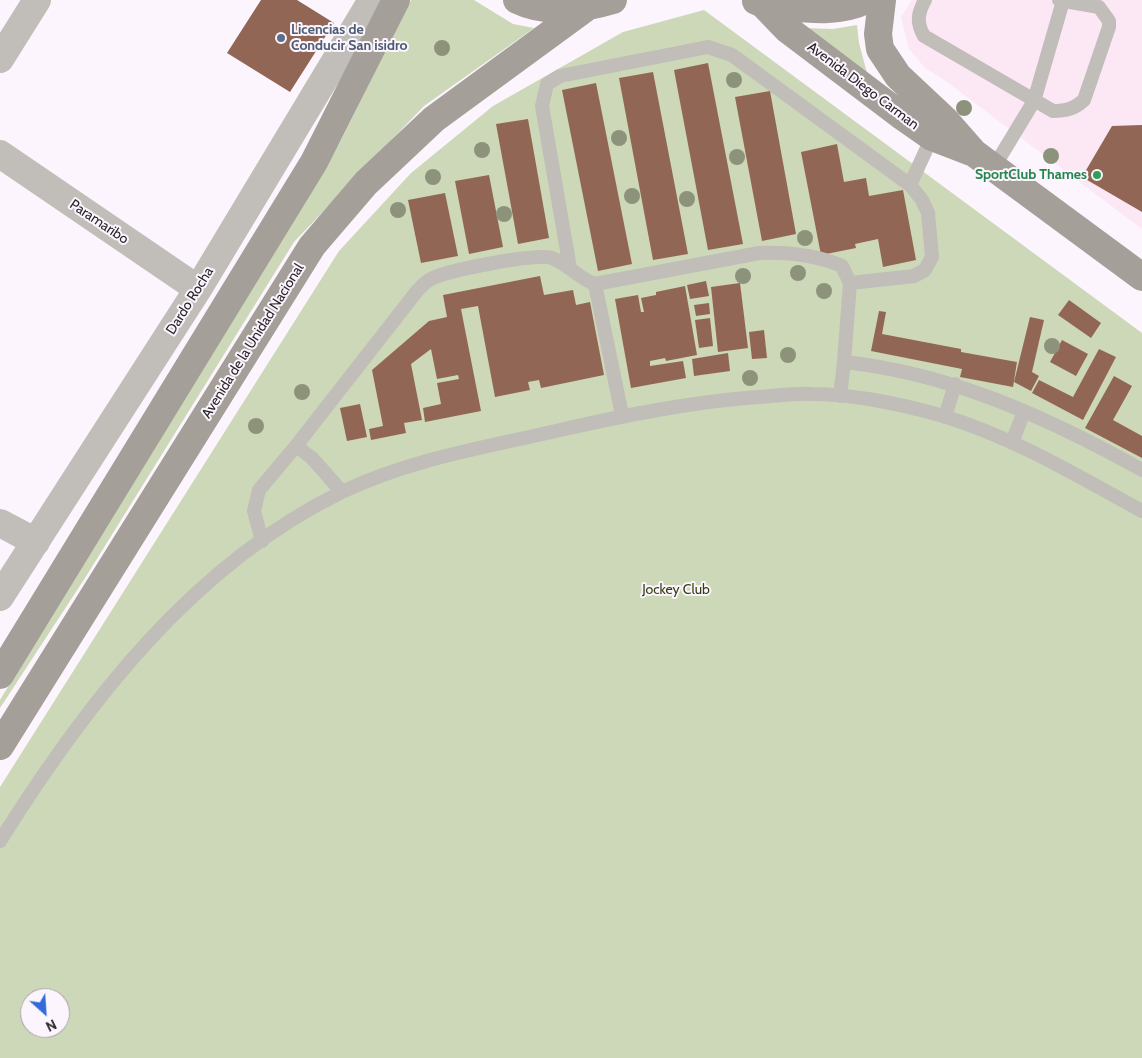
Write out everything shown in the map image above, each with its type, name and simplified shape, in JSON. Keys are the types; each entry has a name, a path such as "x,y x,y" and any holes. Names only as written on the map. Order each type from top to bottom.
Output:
{"main road":[{"path":"0,675 314,162 396,0"},
{"path":"517,0 551,10 600,4"},
{"path":"758,2 820,9 840,9 866,0"},
{"name":"Avenida Diego Carman","path":"882,0 878,34 880,49 888,64 984,160 1142,277"},
{"name":"Avenida Diego Carman","path":"758,2 787,29 932,137 984,160"},
{"name":"Avenida de la Unidad Nacional","path":"0,746 312,246 366,183 434,119 600,4"}],"street":[{"path":"0,59 37,0"},
{"name":"Dardo Rocha","path":"0,597 198,290 372,0"},
{"name":"Paramaribo","path":"0,154 198,290"},
{"path":"0,523 36,542"}],"lane":[{"path":"925,0 919,12 918,22 924,36 1034,101 1053,111 1064,111 1074,108 1084,100 1109,27 1109,21 1098,7 1060,0"},
{"path":"984,160 1034,101 1063,1"},
{"path":"570,268 542,106 547,84 560,76 708,47 720,49 732,55 910,185 922,200 928,213 932,257 925,270 914,276 850,283"},
{"path":"910,185 932,137"},
{"path":"262,541 254,511 259,490 296,446 417,291 429,279 444,273 532,257 551,258 595,284 759,253 780,252 826,259 842,266 850,283 840,396"},
{"path":"595,284 622,415"},
{"path":"844,362 899,371 955,384 1024,411 1142,470"},
{"path":"945,417 955,384"},
{"path":"0,841 36,783 105,690 158,630 224,569 300,515 342,492 400,468 622,415 716,400 810,393 891,404 945,417 1012,443 1142,511"},
{"path":"1012,443 1024,411"},
{"path":"296,446 312,458 342,492"}],"shaded area":[{"path":"912,0 1142,0 1142,229 943,79 925,68 909,49 901,17"}],"green space":[{"path":"411,0 474,0 513,24 534,28 424,106 294,242 85,578 0,708 0,700 340,142"},
{"name":"Jockey Club","path":"704,10 1142,333 1142,1058 0,1058 0,787 339,251 411,173 493,106 623,32"},
{"path":"857,25 859,43 867,73 804,28 833,29"}],"building":[{"name":"Licencias de Conducir San isidro","path":"261,0 297,0 334,23 290,92 227,53"},
{"path":"708,63 743,244 708,250 674,70"},
{"path":"653,72 688,254 653,260 619,78"},
{"path":"596,83 632,264 598,271 562,90"},
{"path":"770,91 796,234 762,241 735,97"},
{"path":"528,119 549,238 518,244 496,124"},
{"path":"1142,125 1142,212 1082,177 1112,126"},
{"path":"837,144 844,182 866,178 869,196 903,190 916,260 883,267 878,239 855,244 856,248 821,255 801,152"},
{"path":"489,175 503,247 469,254 455,181"},
{"path":"445,193 458,256 421,263 408,200"},
{"path":"540,276 544,295 573,290 576,305 590,302 604,375 541,388 539,380 528,382 530,390 495,397 478,306 461,309 481,411 425,422 423,408 441,404 437,383 459,379 458,375 437,379 431,349 411,364 422,420 404,423 406,433 371,440 369,429 383,426 372,370 429,321 447,317 443,295"},
{"path":"706,281 709,296 690,299 687,285"},
{"path":"740,283 748,348 718,352 711,287"},
{"path":"685,286 697,355 666,361 665,358 650,361 650,366 683,361 686,378 631,388 615,299 638,295 641,312 644,312 641,298 656,295 656,292"},
{"path":"1069,300 1101,323 1091,338 1058,315"},
{"path":"709,303 710,314 696,316 694,305"},
{"path":"879,311 886,312 882,334 961,349 961,352 1017,362 1013,387 960,377 962,369 871,351"},
{"path":"1030,317 1044,320 1032,372 1039,376 1031,391 1014,382"},
{"path":"710,318 713,346 699,348 695,320"},
{"path":"764,330 767,358 752,359 749,332"},
{"path":"1062,340 1088,354 1076,376 1050,362"},
{"path":"1099,349 1116,357 1083,420 1032,393 1039,380 1073,397"},
{"path":"728,353 730,371 694,376 692,359"},
{"path":"1114,376 1132,386 1113,420 1142,436 1142,458 1085,428"},
{"path":"360,404 367,437 347,441 340,408"}],"place":[{"name":"Licencias de Conducir San isidro","path":"281,38"},
{"name":"SportClub Thames","path":"1097,175"}]}
